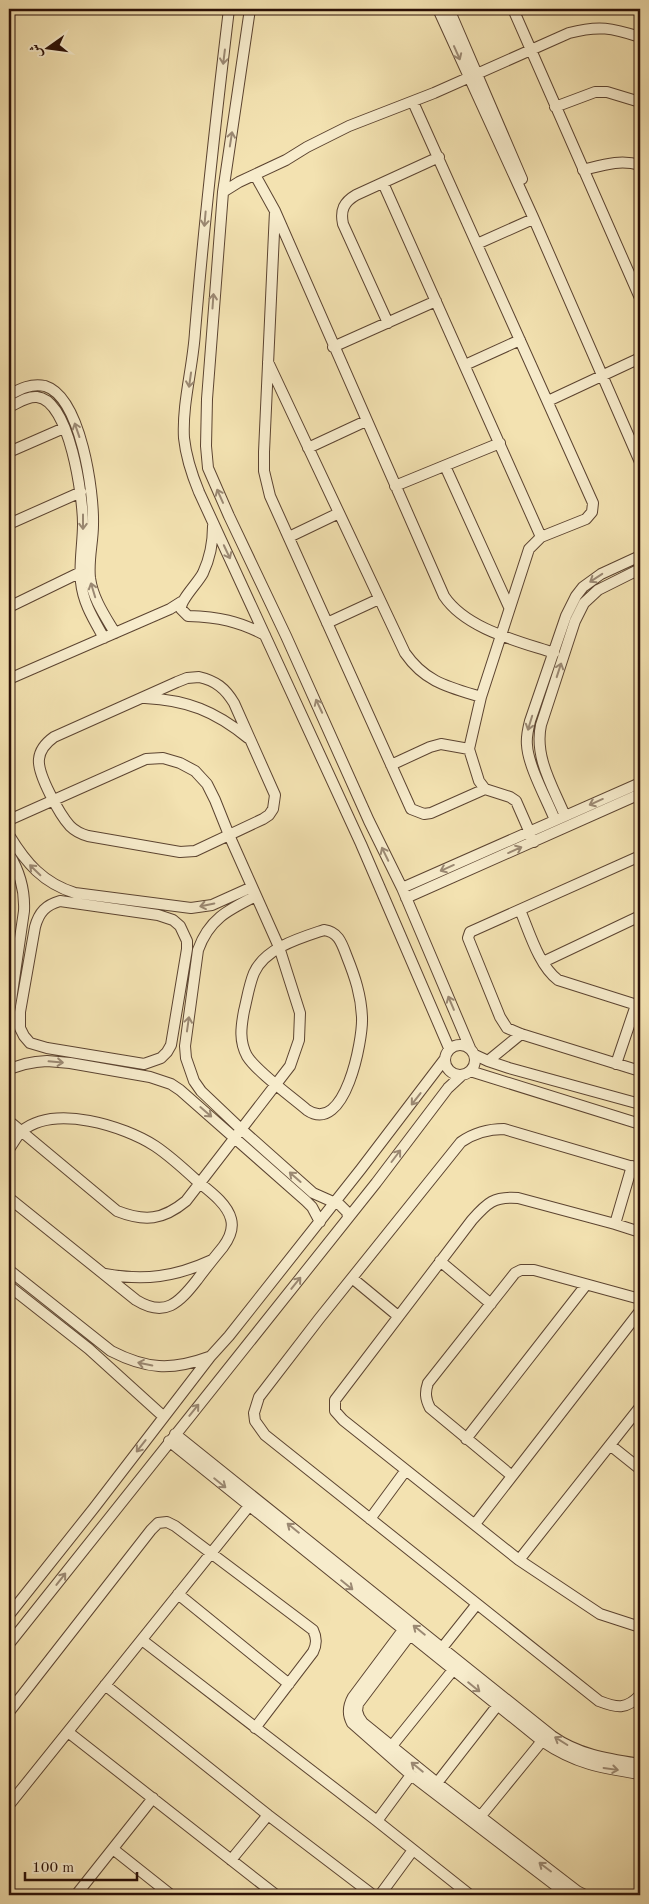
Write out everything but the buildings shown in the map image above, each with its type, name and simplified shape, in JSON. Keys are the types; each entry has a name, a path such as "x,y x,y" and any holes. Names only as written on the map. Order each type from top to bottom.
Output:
{"street":[{"path":"230,9 206,208 194,347 186,409 184,437 191,471 341,799 449,1048"},
{"path":"9,1644 376,1183 448,1088 475,1064 472,1051 402,888 212,478 207,460 210,350 223,192 250,9"},
{"path":"438,9 472,75 605,374 640,462"},
{"path":"449,9 472,75 534,219 640,448"},
{"path":"513,9 583,170 637,282 640,298"},
{"path":"223,192 328,136 413,102 570,33 592,28 614,28 640,37"},
{"path":"226,38 235,36 245,41"},
{"path":"555,107 595,92 607,92 640,102"},
{"path":"413,102 593,503 592,512 586,519 541,537 534,541 529,549 481,697 469,749 479,781 485,789 510,797 516,801 532,837"},
{"path":"388,323 343,224 341,215 343,206 348,199 438,157"},
{"path":"583,170 616,162 640,165"},
{"path":"255,175 275,211 333,347 450,606 465,618 500,636 554,654"},
{"path":"383,183 541,537"},
{"path":"275,211 267,360 264,472 270,496 407,803 417,813 431,813 485,789"},
{"path":"477,244 534,219"},
{"path":"333,347 436,302"},
{"path":"465,365 520,340"},
{"path":"194,347 210,350"},
{"path":"548,401 640,358"},
{"path":"267,360 405,653 423,674 435,681 481,697"},
{"path":"9,395 29,386 40,385 56,392 67,405 80,439 89,479 93,517 90,570 92,588 98,604 115,633"},
{"path":"9,407 32,397 45,399 56,409 64,428 74,460 80,492 83,524 81,572 85,600 104,638"},
{"path":"308,448 366,421"},
{"path":"9,452 64,428"},
{"path":"395,486 500,443"},
{"path":"445,466 510,607"},
{"path":"9,524 80,492"},
{"path":"289,537 339,513"},
{"path":"9,679 170,609 182,602 196,586 208,562 214,522"},
{"path":"560,818 540,754 539,735 575,609 576,596 592,580 640,556"},
{"path":"560,818 529,758 527,733 530,722 554,654 575,609 598,590 640,569"},
{"path":"9,607 81,572"},
{"path":"327,623 379,599"},
{"path":"182,602 181,609 188,616 207,616 231,620 265,635"},
{"path":"188,678 210,680 220,685 228,693 249,738 275,795 275,803 269,815 195,851 180,852 88,836 74,830 54,799 39,769 41,750 54,737 188,678"},
{"path":"145,698 168,699 190,704 218,716 249,738"},
{"path":"391,765 430,747 442,744 469,749"},
{"path":"9,820 146,759 164,758 180,762 196,771 207,784 279,947 300,1014 299,1040 290,1066 186,1201 174,1210 161,1216 131,1217 117,1211 9,1121"},
{"path":"406,898 532,837 560,818 640,783"},
{"path":"341,799 347,800 357,793"},
{"path":"402,888 640,794"},
{"path":"352,824 359,818 366,818 370,821"},
{"path":"9,836 31,867 51,883 75,893 162,903 180,907 201,907 254,892"},
{"path":"9,854 22,882 24,896 24,910 9,1014"},
{"path":"640,856 470,932 468,938 500,1018 507,1028 640,1071"},
{"path":"60,901 63,889"},
{"path":"254,892 219,917 192,950 171,1045 160,1058 144,1064 38,1046 30,1043 20,1028 20,1012 37,917 43,909 60,901 158,915 173,920 184,932 192,950 185,1046 186,1058 194,1081 238,1133 312,1207 320,1222"},
{"path":"158,915 162,903"},
{"path":"520,910 548,972 558,980 638,1006 616,1064"},
{"path":"543,962 640,916"},
{"path":"324,930 331,931 337,935 356,980 362,1018 362,1038 352,1075 344,1094 328,1113 321,1116 313,1114 276,1083 248,1057 243,1047 242,1024 253,974 264,959 279,947 324,930"},
{"path":"9,1027 20,1028"},
{"path":"488,1061 521,1034"},
{"path":"24,1625 18,1614 10,1613 94,1508 210,1357 229,1336 361,1170 444,1060 449,1048 457,1044 488,1061 640,1104"},
{"path":"171,1045 185,1046"},
{"path":"444,1060 450,1072 466,1073 640,1124"},
{"path":"9,1070 24,1064 47,1061 91,1066 161,1080 180,1090 320,1197 335,1202 344,1208 348,1217"},
{"path":"9,1150 22,1131 36,1124 67,1118 101,1123 137,1136 169,1156 228,1211 232,1230 229,1239 181,1300 159,1309 147,1307 136,1300 9,1198"},
{"path":"616,1224 636,1167 504,1130 491,1129 469,1136 460,1142 259,1396 254,1413 255,1421 265,1435 599,1701 615,1707 624,1706 640,1696"},
{"path":"361,1170 367,1178 376,1183"},
{"path":"640,1232 518,1198 498,1198 486,1205 472,1220 335,1400 335,1411 343,1420 519,1560 600,1614 640,1627"},
{"path":"104,1274 148,1278 171,1275 192,1269 213,1259"},
{"path":"440,1261 491,1304"},
{"path":"9,1270 110,1351 129,1360 149,1366 170,1367 190,1364 210,1357"},
{"path":"512,1476 430,1408 426,1400 425,1391 428,1383 515,1273 521,1270 534,1270 640,1298"},
{"path":"352,1278 398,1316"},
{"path":"466,1439 586,1285"},
{"path":"9,1286 88,1349 164,1417"},
{"path":"474,1524 640,1311"},
{"path":"246,1313 252,1322 261,1326"},
{"path":"229,1336 239,1339 244,1349"},
{"path":"519,1560 640,1408"},
{"path":"172,1438 372,1599 407,1633 542,1741 556,1751 584,1763 640,1774"},
{"path":"610,1445 640,1468"},
{"path":"203,1463 248,1506 372,1599 442,1648 562,1742 590,1755 640,1764"},
{"path":"370,1519 406,1470"},
{"path":"10,1800 68,1732 248,1506"},
{"path":"9,1712 151,1530 158,1523 167,1522 212,1552 313,1630 317,1640 316,1646 256,1728"},
{"path":"28,1589 34,1600 42,1602"},
{"path":"178,1594 289,1684"},
{"path":"442,1648 477,1604"},
{"path":"407,1633 358,1704 358,1717 391,1747 436,1783 585,1895"},
{"path":"407,1633 353,1697 349,1704 349,1718 357,1729 411,1775 568,1895"},
{"path":"142,1640 470,1895"},
{"path":"391,1747 453,1670"},
{"path":"105,1685 268,1816 373,1895"},
{"path":"436,1783 497,1706"},
{"path":"68,1732 276,1895"},
{"path":"480,1817 542,1741"},
{"path":"377,1821 411,1775"},
{"path":"76,1895 153,1798"},
{"path":"231,1860 268,1816"},
{"path":"113,1849 171,1895"},
{"path":"380,1895 413,1850"}]}
